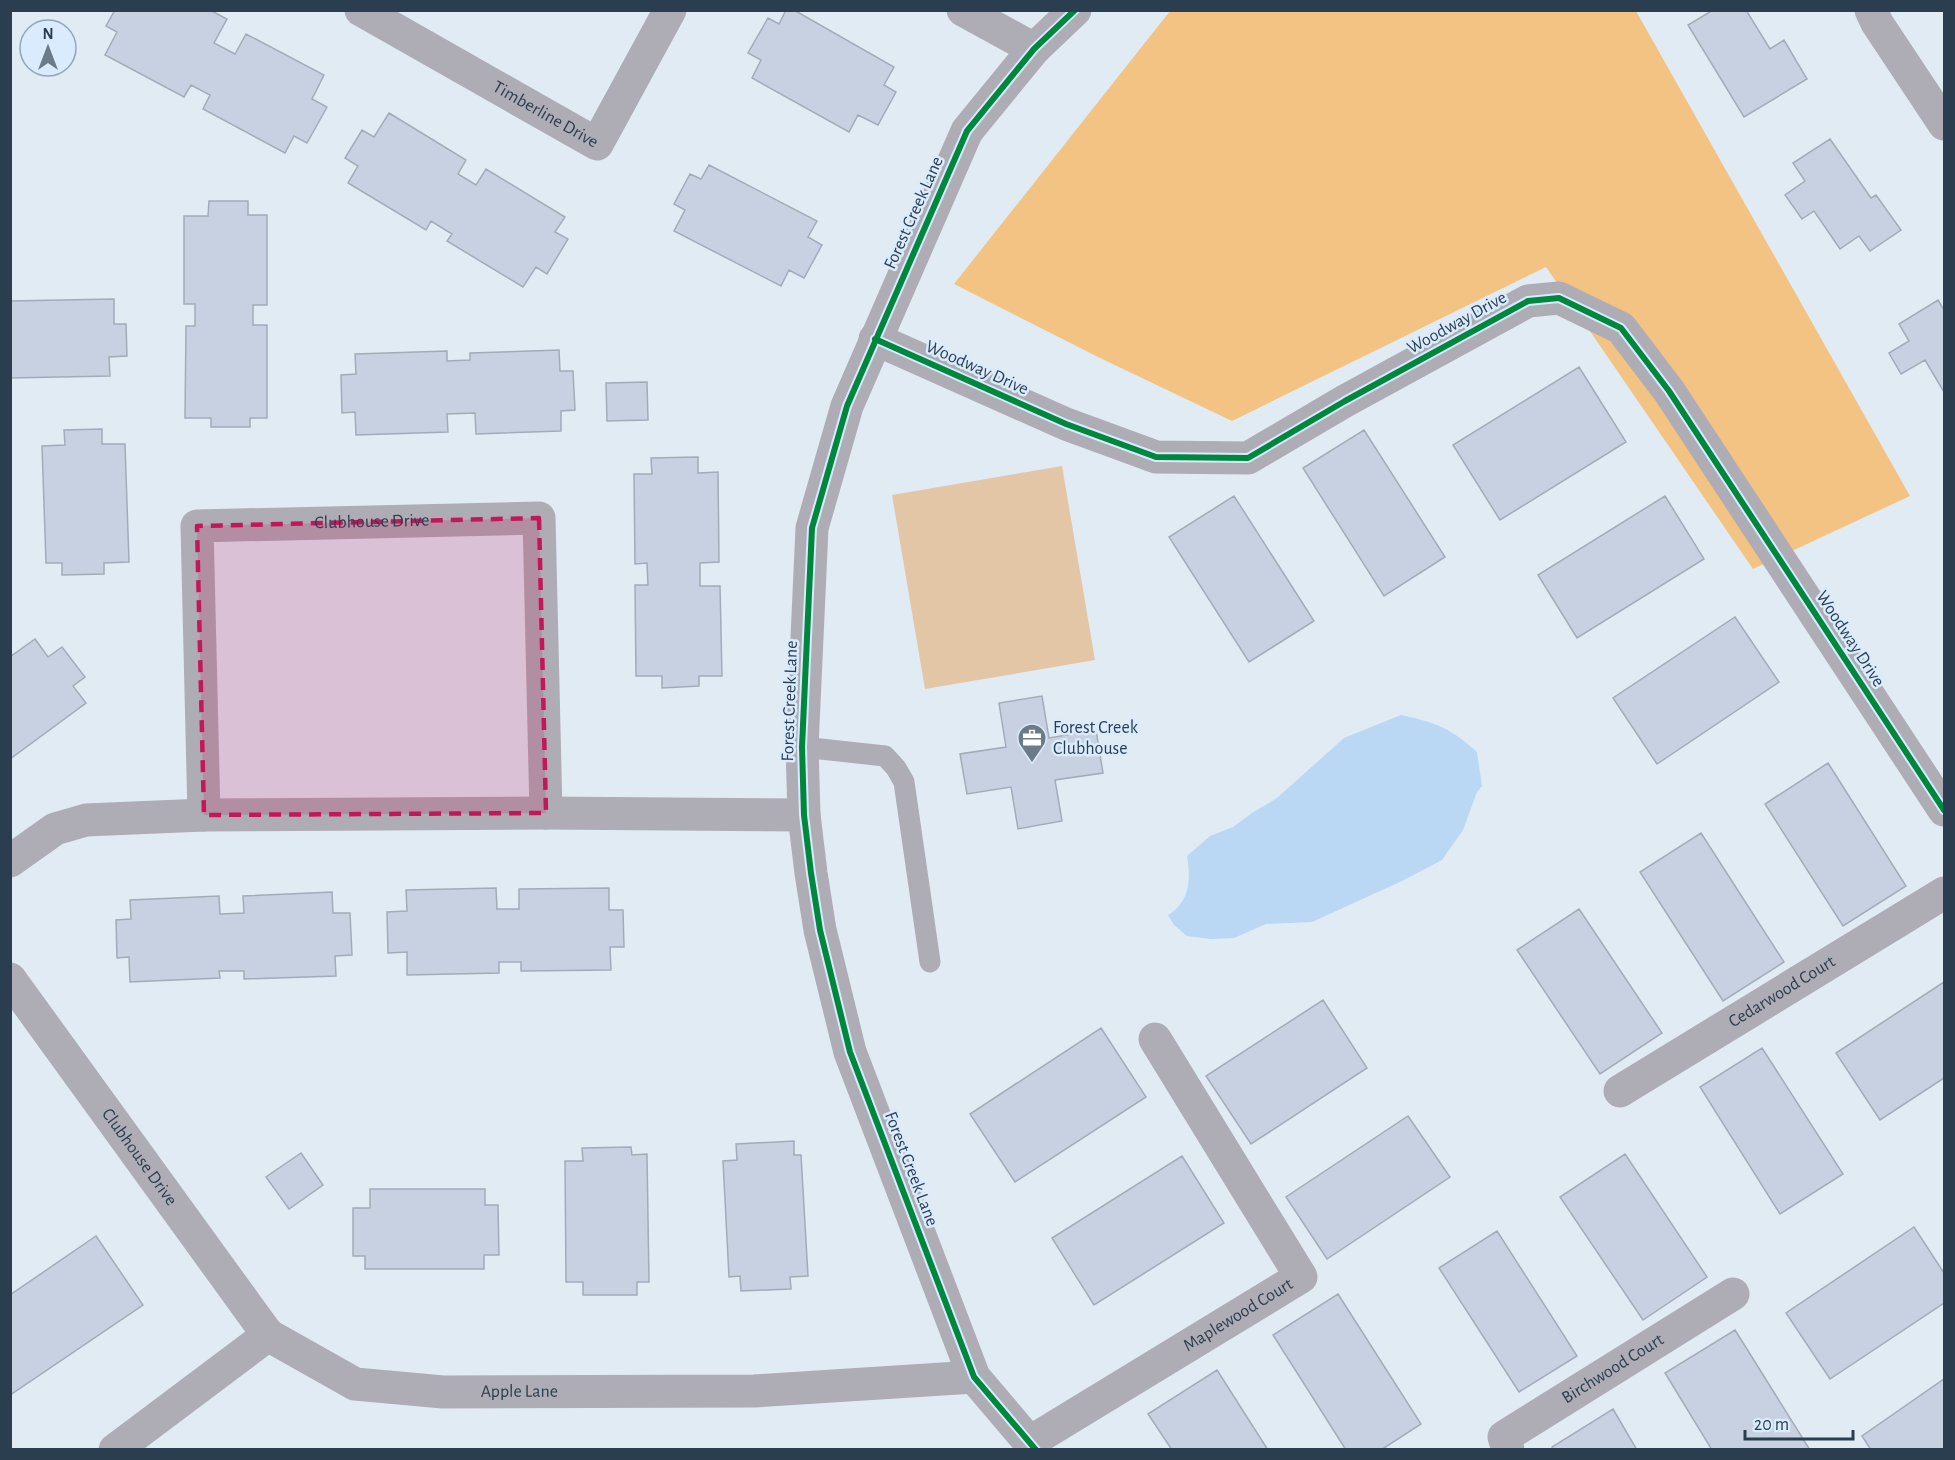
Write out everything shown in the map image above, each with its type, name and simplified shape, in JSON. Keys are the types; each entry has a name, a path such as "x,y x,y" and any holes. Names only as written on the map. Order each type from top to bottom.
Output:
{"street":[{"name":"Timberline Drive","path":"361,10 597,144 670,10"},
{"path":"963,10 1034,49"},
{"name":"Forest Creek Lane","path":"1033,1446 974,1377 850,1052 820,930 811,873 804,815 802,747 812,528 847,406 967,131 1034,49 1075,10"},
{"path":"1870,10 1944,124"},
{"name":"Woodway Drive","path":"875,339 1066,424 1156,457 1248,458 1528,301 1559,298 1621,328 1669,390 1944,810"},
{"name":"Clubhouse Drive","path":"204,815 196,526 539,518 546,813"},
{"path":"10,861 55,829 86,820 204,815 546,813 804,815"},
{"name":"Cedarwood Court","path":"1620,1091 1944,893"},
{"name":"Clubhouse Drive","path":"10,979 268,1335"},
{"name":"Maplewood Court","path":"1033,1446 1301,1277 1155,1039"},
{"name":"Birchwood Court","path":"1508,1449 1504,1437 1733,1294"},
{"path":"114,1449 268,1335"},
{"name":"Apple Lane","path":"268,1335 356,1384 443,1392 754,1391 974,1377"}],"lane":[{"path":"802,747 885,756 896,768 904,782 930,962"}],"highlighted area":[{"path":"539,518 546,813 204,815 197,526"}],"shaded area":[{"path":"1170,11 1636,11 1910,496 1753,569 1546,267 1232,421 1098,357 954,284"},
{"path":"1062,466 1095,660 925,689 892,495"}],"water":[{"path":"1401,715 1442,727 1477,752 1482,786 1477,792 1463,830 1442,860 1312,922 1266,924 1234,938 1211,939 1187,936 1174,925 1168,915 1181,904 1185,897 1189,881 1187,856 1210,836 1233,827 1277,798 1344,738"}],"building":[{"path":"115,10 210,10 227,19 214,43 235,54 246,34 324,75 312,99 327,107 307,143 294,136 285,153 203,109 210,95 191,85 184,97 105,55 117,32 106,26"},
{"path":"786,10 794,10 894,67 884,85 896,92 878,125 858,115 849,132 752,78 761,60 748,53 768,18 779,24"},
{"path":"1713,10 1746,10 1770,49 1784,40 1807,79 1744,117 1688,25"},
{"path":"389,113 466,160 458,174 476,185 486,169 565,217 555,232 568,239 547,274 536,267 523,287 447,241 452,234 431,221 426,230 348,183 358,166 345,158 362,130 374,137"},
{"path":"1830,139 1871,198 1876,195 1901,230 1870,251 1859,236 1840,249 1814,211 1802,219 1785,195 1805,181 1793,163"},
{"path":"709,165 817,221 808,237 822,245 804,278 789,270 781,286 674,231 685,210 674,204 690,174 701,179"},
{"path":"209,201 248,201 248,215 267,215 267,305 253,305 253,325 267,325 267,418 250,418 250,427 211,427 211,418 185,418 186,326 195,326 195,304 184,304 184,216 208,216"},
{"path":"114,299 114,324 126,324 127,356 109,357 110,376 10,378 10,301"},
{"path":"1938,300 1944,310 1944,392 1925,360 1901,374 1889,353 1909,341 1899,324"},
{"path":"559,350 560,371 573,371 575,410 561,411 561,431 476,434 475,413 447,414 448,432 356,435 355,412 342,413 341,375 356,374 355,354 447,351 447,361 470,360 470,353"},
{"path":"1579,367 1626,442 1500,520 1453,445"},
{"path":"647,382 648,420 607,421 606,383"},
{"path":"102,429 102,444 125,444 129,562 104,563 104,574 62,575 62,563 46,563 42,446 65,445 64,430"},
{"path":"1364,430 1445,557 1384,596 1303,468"},
{"path":"698,457 698,473 718,472 719,562 700,563 700,586 720,586 722,676 699,676 699,686 662,688 662,676 636,676 635,585 648,585 647,563 635,564 634,474 652,474 651,458"},
{"path":"1234,496 1314,621 1249,662 1169,537"},
{"path":"1665,496 1704,559 1577,638 1538,575"},
{"path":"1735,617 1779,682 1657,764 1613,698"},
{"path":"35,639 48,657 62,647 85,677 73,686 86,703 10,759 10,657"},
{"name":"Forest Creek Clubhouse","path":"1042,696 1049,738 1096,730 1103,773 1055,780 1062,821 1018,829 1011,787 967,794 960,754 1006,747 999,703"},
{"path":"1828,763 1906,886 1843,926 1765,804"},
{"path":"1701,833 1784,962 1723,1001 1640,872"},
{"path":"496,888 497,909 519,909 519,889 609,888 609,910 623,910 624,947 610,947 611,970 521,971 521,962 499,962 499,973 407,975 407,952 388,953 387,912 407,911 406,890"},
{"path":"332,892 333,913 350,913 352,955 335,956 336,976 244,979 244,971 219,971 220,978 130,982 129,957 117,958 116,920 131,919 130,900 219,896 220,914 244,913 243,896"},
{"path":"1579,909 1662,1033 1600,1074 1517,950"},
{"path":"1944,982 1944,1078 1880,1120 1836,1053"},
{"path":"1323,1000 1367,1068 1251,1144 1206,1076"},
{"path":"1101,1028 1146,1097 1015,1182 970,1114"},
{"path":"1762,1048 1843,1174 1780,1214 1700,1087"},
{"path":"1408,1116 1450,1177 1327,1259 1286,1197"},
{"path":"794,1141 794,1155 801,1155 808,1276 790,1277 791,1289 741,1291 740,1276 729,1277 723,1161 737,1160 736,1144"},
{"path":"631,1147 632,1155 647,1154 649,1282 637,1282 637,1295 583,1295 583,1282 566,1282 565,1161 583,1161 582,1148"},
{"path":"301,1153 323,1185 289,1209 266,1177"},
{"path":"1625,1154 1707,1277 1643,1320 1560,1197"},
{"path":"1182,1156 1224,1223 1094,1305 1052,1238"},
{"path":"370,1189 485,1189 485,1205 498,1205 499,1255 484,1255 484,1269 365,1269 365,1256 353,1256 353,1208 370,1208"},
{"path":"1914,1227 1944,1273 1944,1303 1830,1379 1786,1313"},
{"path":"1497,1231 1577,1356 1519,1392 1439,1268"},
{"path":"96,1236 143,1305 10,1395 10,1295"},
{"path":"1338,1294 1421,1424 1381,1450 1346,1450 1273,1335"},
{"path":"1735,1330 1810,1450 1712,1450 1665,1373"},
{"path":"1217,1370 1268,1450 1172,1450 1148,1414"},
{"path":"1944,1379 1944,1450 1871,1450 1862,1436"},
{"path":"1613,1409 1637,1450 1553,1450 1552,1447"}],"cycle path":[{"path":"1036,1450 974,1377 850,1052 820,930 811,873 804,815 802,747 812,528 847,406 967,131 1034,49 1075,10"},
{"path":"875,339 1066,424 1156,457 1248,458 1345,401 1528,301 1559,298 1621,328 1669,391 1944,810"}],"place":[{"name":"Forest Creek Clubhouse","path":"1032,764"}]}
